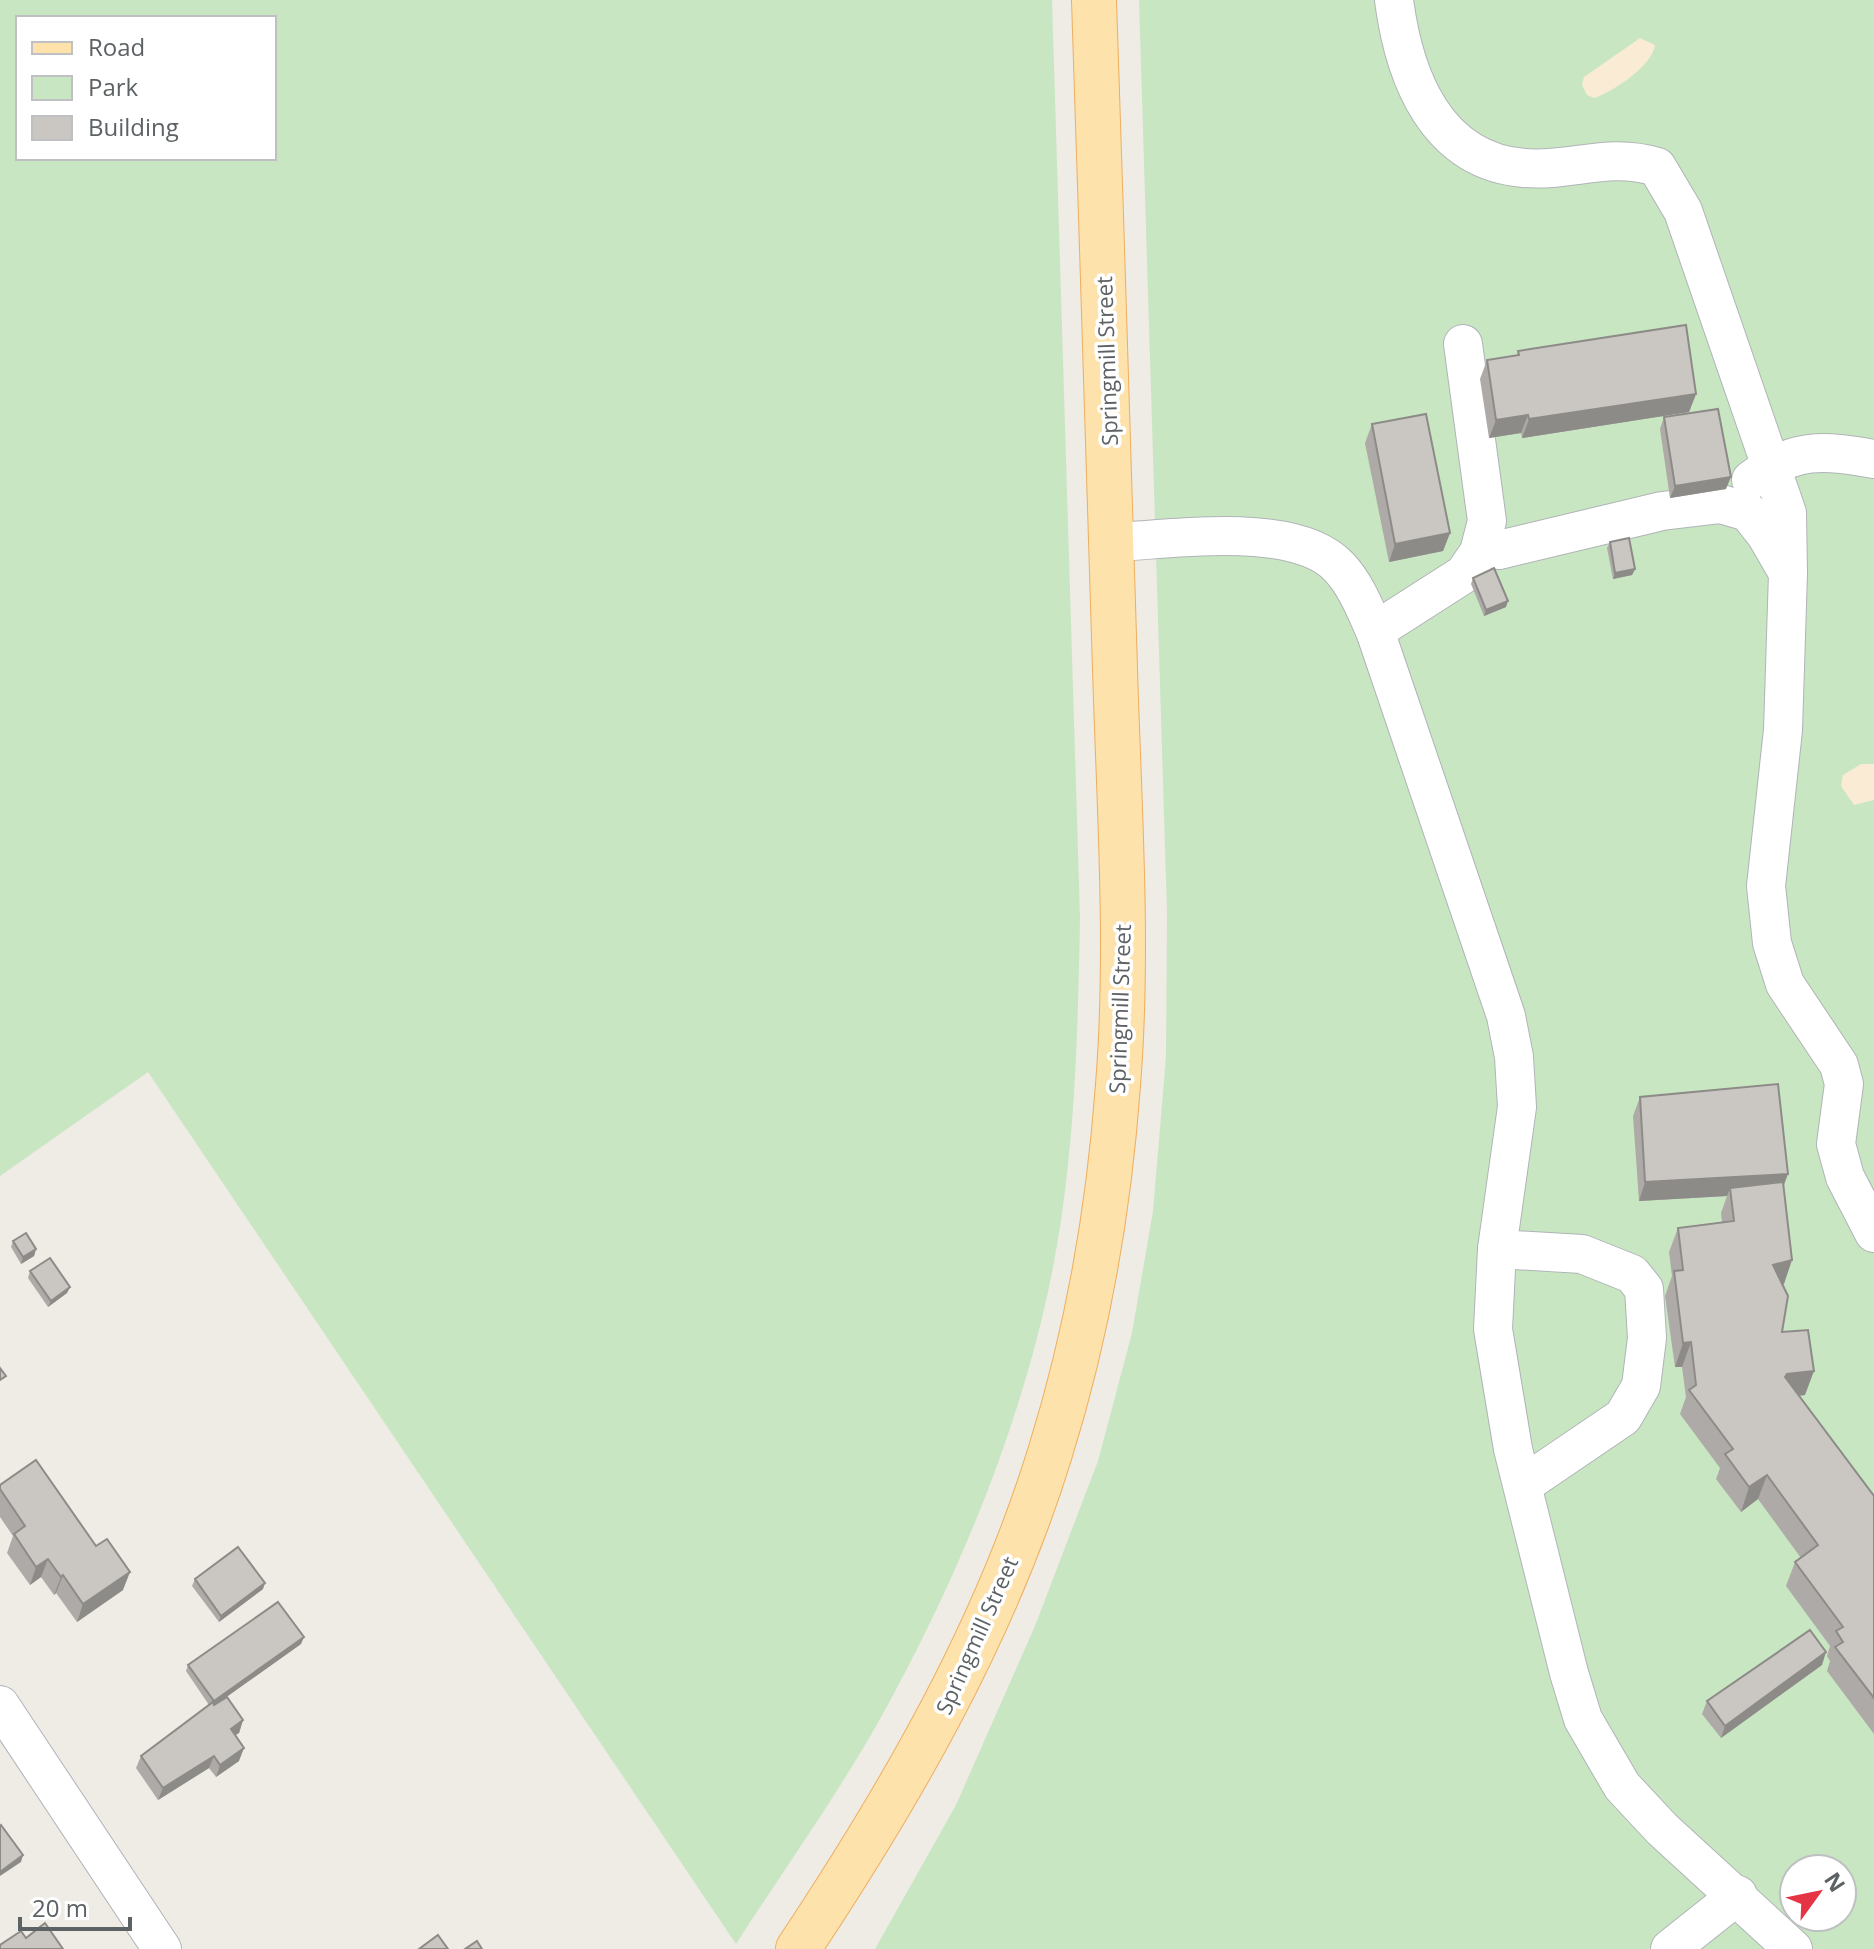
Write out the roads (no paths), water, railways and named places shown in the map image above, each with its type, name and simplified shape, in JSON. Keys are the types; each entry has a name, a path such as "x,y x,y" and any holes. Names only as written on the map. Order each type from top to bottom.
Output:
{"main road":[{"name":"Springmill Street","path":"798,1949 905,1782 985,1621 1049,1457 1078,1344 1104,1214 1118,1084 1122,922 1094,0"}],"street":[{"path":"1394,0 1411,71 1440,129 1478,158 1524,168 1629,159 1657,167 1683,211 1787,513 1783,730 1766,886 1772,943 1785,984 1839,1065 1844,1084 1836,1144 1845,1177 1874,1233"},
{"path":"1375,631 1464,574 1479,552 1487,521 1463,344"},
{"path":"1721,504 1772,465 1820,450 1874,459"},
{"path":"1499,550 1662,511 1721,504 1748,512 1766,535 1788,573"},
{"path":"1112,542 1241,538 1298,543 1319,551 1339,566 1354,586 1375,631 1506,1016 1517,1107 1497,1249 1493,1329 1499,1378 1523,1485 1583,1719 1622,1786 1662,1829 1738,1895 1793,1949"},
{"path":"1497,1249 1582,1254 1632,1274 1644,1289 1647,1338 1641,1386 1623,1417 1523,1485"},
{"path":"0,1705 162,1949"},
{"path":"1670,1949 1738,1895"}]}
